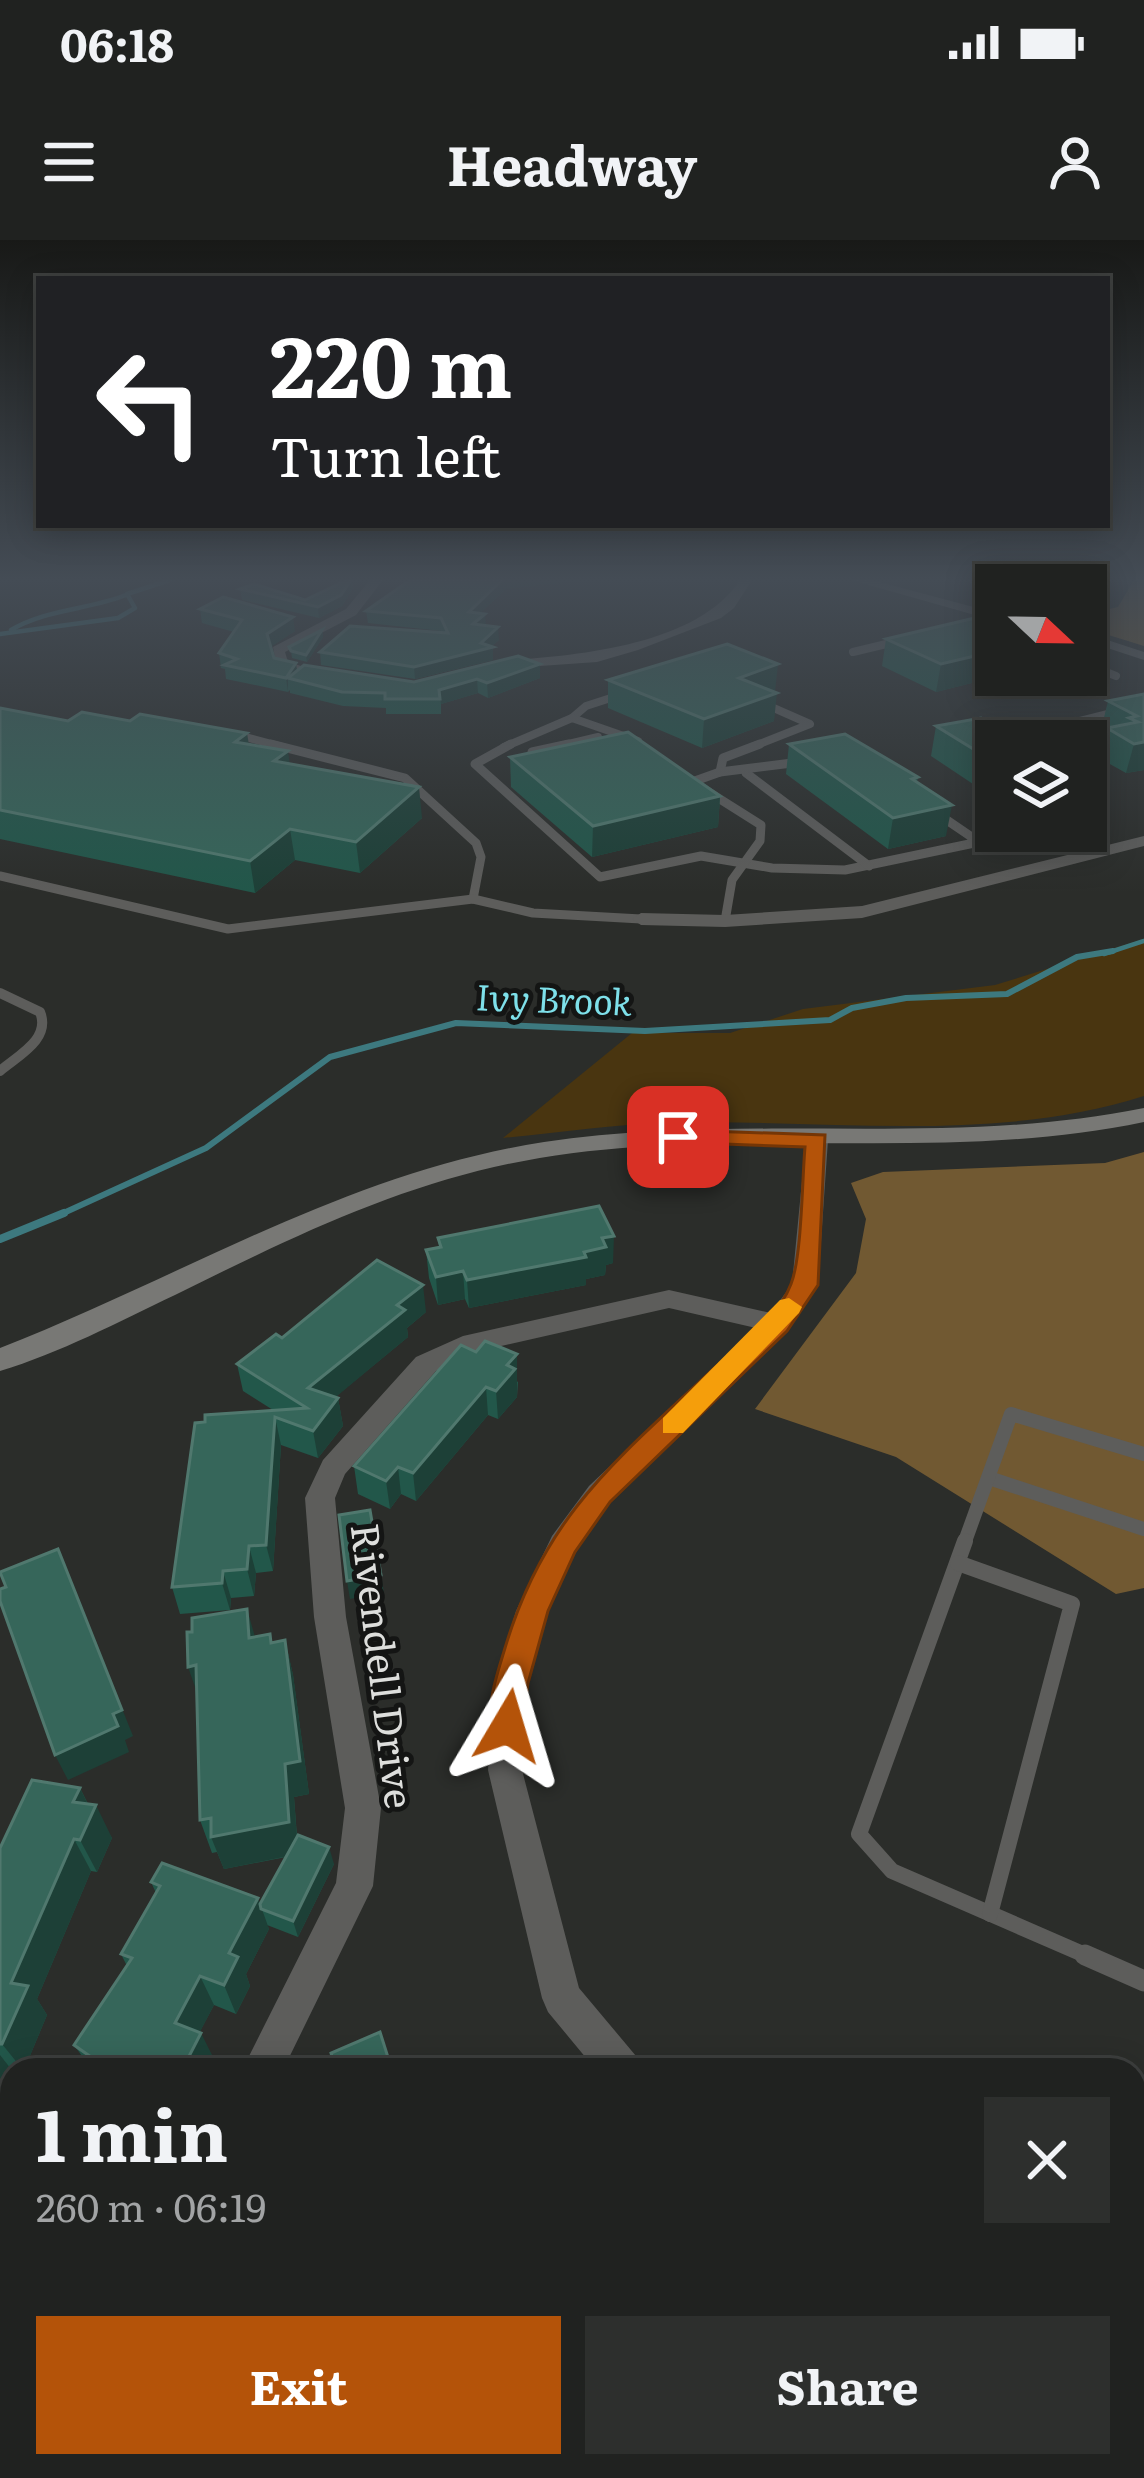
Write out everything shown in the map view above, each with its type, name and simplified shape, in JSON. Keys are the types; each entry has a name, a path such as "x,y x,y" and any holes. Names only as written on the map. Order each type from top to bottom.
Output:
{"main road":[{"path":"0,1360 329,1208 492,1159 678,1137 817,1140 1049,1134 1144,1115"}],"street":[{"path":"641,920 725,921 898,906 1144,841"},
{"path":"612,2058 562,1999 505,1771 511,1683 532,1611 563,1545 599,1494 777,1324 805,1285 817,1140"},
{"name":"Rivendell Drive","path":"268,2058 354,1886 363,1808 330,1618 320,1498 333,1468 427,1364 472,1343 669,1299 777,1324"}],"lane":[{"path":"631,692 586,706 572,718 477,760 477,769 593,875 701,856 824,871 980,842 925,805"},
{"path":"721,772 723,758 810,724 760,702"},
{"path":"1084,720 1144,705"},
{"path":"572,718 596,722 645,746 622,751"},
{"path":"212,729 406,778 476,843 481,857 472,899"},
{"path":"532,752 598,737"},
{"path":"510,744 532,752 547,766"},
{"path":"692,782 721,772 805,761"},
{"path":"671,772 743,809 761,825 760,841 731,880 725,921"},
{"path":"746,772 869,866"},
{"path":"0,876 193,925 228,929 366,908 472,899 533,913 641,920"},
{"path":"0,993 40,1012 46,1024 42,1035 0,1071"},
{"path":"1144,1454 1012,1414 859,1834 892,1871 1144,1981"},
{"path":"988,1478 1144,1529"},
{"path":"958,1563 1072,1604 990,1914"}],"shaded area":[{"path":"1144,939 1144,1096 1086,1111 967,1125 668,1123 503,1138 632,1033 730,1033 803,1009 995,985"},
{"path":"1144,1152 1144,1588 1116,1594 896,1457 755,1409 856,1273 866,1219 851,1183 883,1172 1105,1163"}],"building":[{"path":"313,684 458,684 439,690 440,699 385,699 385,693 342,692"},
{"path":"619,684 755,684 777,693 704,719"},
{"path":"1144,694 1144,742 1134,744 1107,728 1138,722 1129,718 1137,716 1108,701"},
{"path":"0,708 68,721 82,712 130,721 140,714 247,733 235,742 288,751 274,761 419,787 356,842 290,829 250,861 0,810"},
{"path":"981,718 984,720 975,720 975,750 936,726"},
{"path":"628,732 720,796 593,826 510,757"},
{"path":"845,734 918,777 912,779 952,805 893,818 789,744"},
{"path":"599,1206 614,1236 602,1238 606,1247 584,1252 586,1257 467,1280 463,1271 436,1277 426,1250 441,1247 438,1238"},
{"path":"377,1260 423,1285 397,1305 405,1310 308,1388 338,1398 313,1431 275,1417 266,1545 249,1546 247,1569 223,1571 222,1583 172,1587 195,1423 205,1422 205,1415 307,1408 237,1364 276,1334 282,1338"},
{"path":"485,1341 517,1354 507,1365 515,1369 496,1391 486,1387 413,1473 398,1467 386,1481 354,1466 461,1345 476,1352"},
{"path":"370,1510 381,1575 347,1581 339,1515"},
{"path":"58,1549 122,1710 113,1714 118,1726 55,1755 0,1601 0,1589 6,1587 0,1572"},
{"path":"247,1609 249,1638 270,1634 271,1643 285,1640 300,1761 285,1764 289,1822 211,1837 211,1818 200,1820 196,1665 188,1667 187,1632 192,1632 192,1618"},
{"path":"32,1780 80,1788 73,1802 96,1805 80,1840 74,1839 11,1983 28,1986 0,2044 0,1848"},
{"path":"298,1835 329,1847 293,1921 261,1909 260,1904"},
{"path":"162,1863 258,1898 229,1953 238,1957 224,1985 200,1976 175,2023 201,2033 188,2058 90,2058 74,2045 132,1958 121,1954 160,1886 151,1882"},
{"path":"380,2032 388,2058 332,2058 331,2053"}],"waterway":[{"name":"Ivy Brook","path":"1104,954 1144,941"},
{"name":"Ivy Brook","path":"60,1215 206,1148 330,1057 456,1023 645,1031 830,1020 852,1008 906,998 1007,994 1077,957 1113,951"},
{"name":"Ivy Brook","path":"60,1215 64,1213"},
{"name":"Ivy Brook","path":"0,1239 60,1215"}],"slow traffic":[{"path":"673,1426 789,1307"}],"route":[{"path":"508,1726 511,1683 532,1611 563,1545 599,1494 777,1324 805,1285 817,1140 678,1137"}]}
